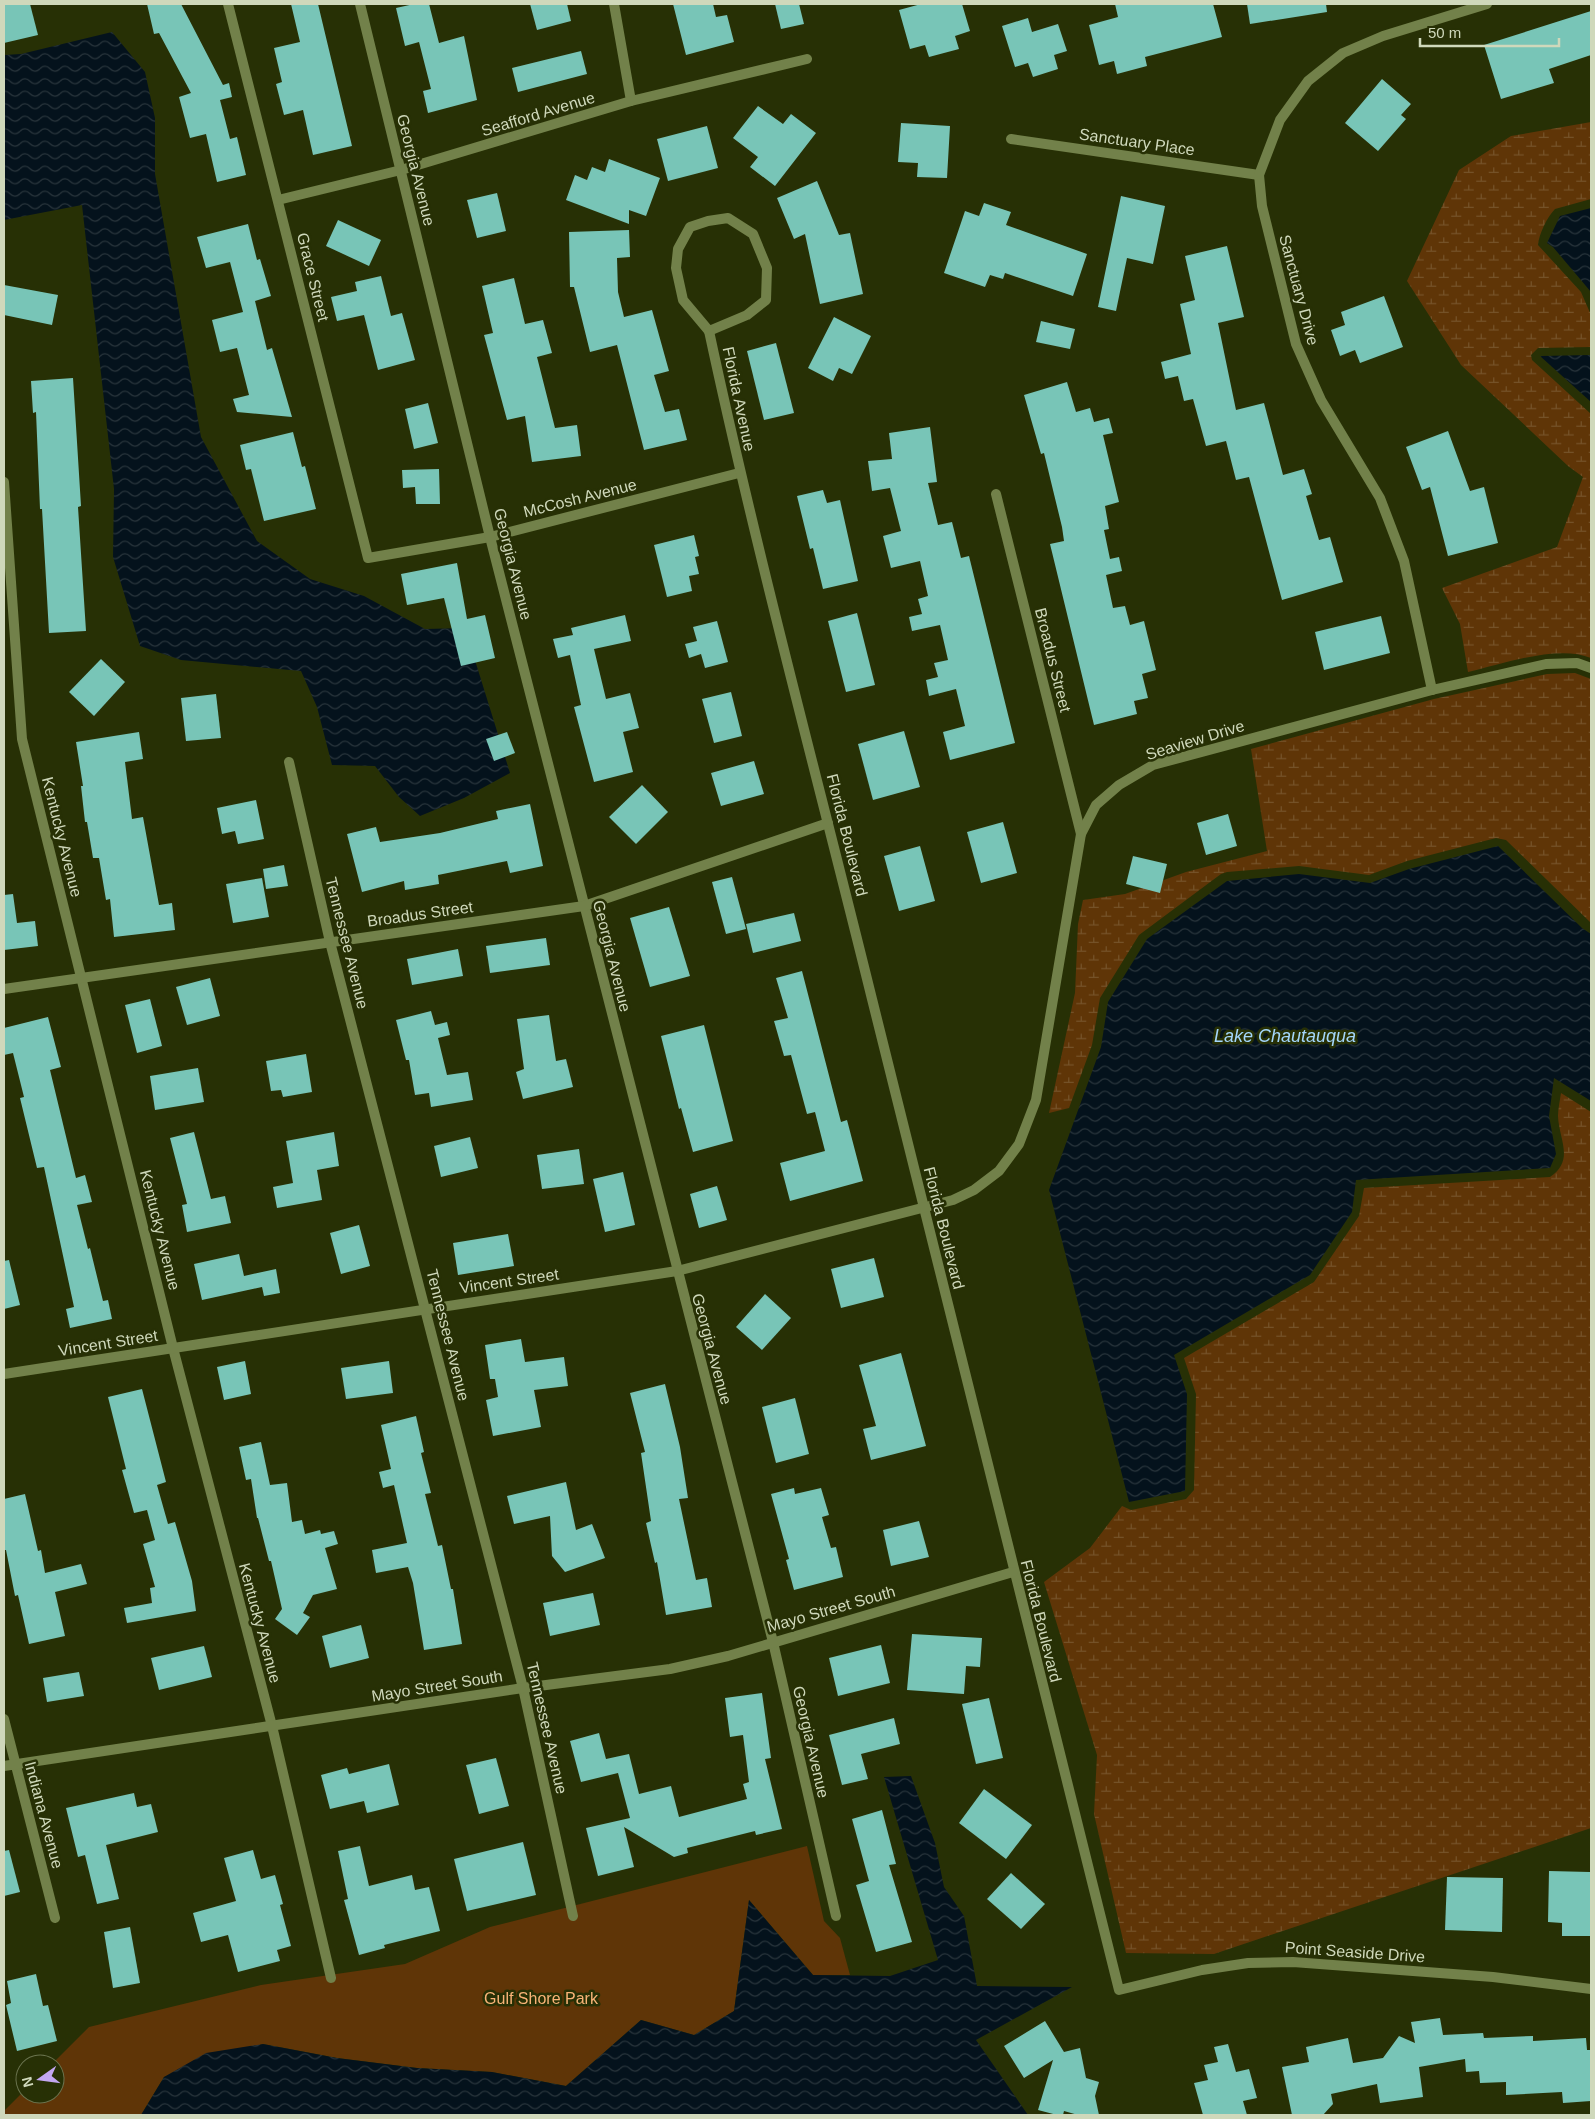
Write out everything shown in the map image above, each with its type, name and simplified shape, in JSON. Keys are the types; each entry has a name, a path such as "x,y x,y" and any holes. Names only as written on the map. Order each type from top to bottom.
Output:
{"street":[{"name":"Grace Street","path":"228,4 368,558"},
{"name":"Georgia Avenue","path":"360,4 490,537 772,1642 836,1916"},
{"path":"614,4 631,101"},
{"name":"Sanctuary Drive","path":"1432,690 1404,561 1380,498 1321,400 1296,344 1262,206 1260,175 1280,120 1308,81 1343,53 1383,36 1487,4"},
{"name":"Seafford Avenue","path":"278,200 401,170 631,101 807,59"},
{"name":"Sanctuary Place","path":"1011,139 1260,175"},
{"name":"Florida Avenue","path":"709,332 748,315 766,300 767,268 753,234 728,218 708,221 690,227 678,249 676,268 683,300 709,332 739,473"},
{"name":"McCosh Avenue","path":"368,558 490,537 739,473"},
{"name":"Florida Boulevard","path":"739,473 1119,1990"},
{"name":"Kentucky Avenue","path":"4,482 22,738 173,1348 272,1726 332,1978"},
{"name":"Broadus Street","path":"996,494 1081,834"},
{"name":"Seaview Drive","path":"924,1206 954,1200 974,1190 999,1171 1019,1144 1036,1100 1081,834 1096,805 1119,785 1153,765 1432,690 1546,664 1577,663 1591,668"},
{"name":"Tennessee Avenue","path":"289,762 330,942 523,1688 573,1916"},
{"name":"Broadus Street","path":"4,989 584,906 828,823"},
{"name":"Vincent Street","path":"4,1374 677,1271 924,1206"},
{"name":"Mayo Street South","path":"4,1766 523,1688 670,1669 728,1656 1013,1572"},
{"name":"Indiana Avenue","path":"4,1719 56,1918"},
{"name":"Point Seaside Drive","path":"1119,1990 1202,1970 1248,1963 1293,1962 1493,1977 1591,1989"}],"green space":[{"path":"1591,122 1591,199 1555,209 1544,226 1538,245 1581,292 1591,315 1591,347 1538,348 1531,355 1532,360 1591,414 1591,658 1578,654 1547,654 1468,672 1460,624 1442,588 1557,547 1583,477 1568,466 1461,365 1407,281 1459,170 1511,136"},
{"path":"1575,673 1591,679 1591,923 1506,840 1496,838 1407,861 1369,875 1299,866 1221,874 1139,935 1100,998 1092,1045 1069,1108 1049,1113 1075,993 1078,924 1083,900 1125,894 1186,872 1267,851 1251,749 1434,699 1547,674"},
{"path":"1561,1093 1591,1112 1591,1828 1214,1954 1126,1953 1094,1814 1097,1755 1044,1582 1090,1548 1122,1506 1131,1510 1186,1499 1194,1490 1196,1394 1184,1358 1314,1282 1359,1216 1364,1188 1550,1177 1558,1170 1564,1157 1558,1116"},
{"name":"Gulf Shore Park","path":"807,1846 824,1921 840,1938 850,1975 813,1975 749,1900 734,2011 694,2035 641,2020 566,2086 492,2072 417,2068 337,2058 263,2044 164,2077 141,2115 4,2115 4,2111 15,2100 15,2104 65,2104 65,2054 62,2054 89,2027 261,1985 405,1964 490,1927"}],"water":[{"path":"112,32 145,72 155,118 155,174 201,437 257,541 310,579 364,596 425,629 465,628 510,773 464,798 420,816 399,797 375,766 332,765 317,707 301,671 181,660 140,646 113,557 114,489 82,205 4,220 4,55 21,54"},
{"path":"1591,208 1591,292 1553,247 1547,243 1560,216"},
{"path":"1591,355 1591,402 1540,356"},
{"name":"Lake Chautauqua","path":"1498,846 1582,928 1591,934 1591,1101 1554,1078 1549,1116 1556,1154 1550,1168 1356,1180 1352,1212 1310,1275 1174,1355 1187,1394 1185,1491 1129,1502 1049,1190 1101,1047 1108,1002 1147,939 1227,881 1299,874 1370,883 1409,869"},
{"path":"911,1776 935,1843 944,1887 964,1916 977,1986 1072,1987 976,2040 1028,2115 141,2115 164,2077 206,2053 263,2044 337,2058 417,2068 492,2072 566,2086 641,2020 694,2035 734,2011 749,1900 813,1975 890,1976 938,1960 884,1777"}],"building":[{"path":"4,4 30,4 38,35 4,43"},
{"path":"147,4 181,4 223,85 229,83 232,97 220,100 230,139 237,137 246,175 217,182 206,134 190,138 179,97 191,93 159,33 154,34"},
{"path":"291,4 318,4 352,146 313,155 303,110 284,115 276,84 282,82 274,48 300,42"},
{"path":"414,4 429,4 439,43 464,36 477,100 428,113 423,91 431,89 419,42 405,46 396,8"},
{"path":"530,4 567,4 571,21 537,30"},
{"path":"673,4 713,4 716,17 727,15 734,42 686,55"},
{"path":"775,4 799,4 804,24 781,29"},
{"path":"921,4 962,4 970,31 955,36 959,49 929,57 925,45 910,49 899,10"},
{"path":"1115,4 1213,4 1222,37 1145,57 1147,66 1117,74 1114,61 1099,65 1089,25 1118,17"},
{"path":"1247,4 1326,4 1327,12 1250,24"},
{"path":"1591,11 1591,55 1549,69 1554,83 1501,99 1484,45"},
{"path":"1028,18 1032,32 1058,24 1067,51 1054,55 1058,69 1033,77 1028,63 1015,67 1002,26"},
{"path":"581,51 587,74 518,92 512,68"},
{"path":"1382,79 1411,104 1401,115 1406,119 1378,151 1345,123"},
{"path":"758,106 783,124 791,114 816,133 775,186 750,167 758,157 733,138"},
{"path":"901,123 950,126 947,178 917,177 918,163 898,162"},
{"path":"707,126 718,168 668,181 657,139"},
{"path":"609,159 660,178 646,216 629,210 629,224 566,200 575,175 587,180 592,167 605,172"},
{"path":"817,181 839,235 850,233 863,294 820,304 805,234 794,239 777,198"},
{"path":"497,193 506,231 477,238 467,200"},
{"path":"1121,196 1165,206 1153,264 1127,258 1116,311 1098,307"},
{"path":"984,203 1011,212 1006,225 1087,254 1073,296 1005,273 1003,279 990,275 985,287 944,273 965,211 979,216"},
{"path":"338,220 381,240 369,266 326,246"},
{"path":"248,224 257,260 260,259 271,296 255,301 267,350 272,348 292,417 237,412 233,399 249,395 237,348 220,352 212,320 243,312 230,262 206,268 197,237"},
{"path":"629,230 630,257 617,258 618,292 624,317 652,310 669,371 654,375 665,412 679,409 687,440 644,450 617,345 590,352 574,287 570,287 569,232"},
{"path":"1227,246 1244,317 1218,323 1236,410 1264,403 1283,475 1304,469 1312,494 1306,496 1319,540 1330,537 1343,582 1282,600 1249,477 1236,480 1226,441 1206,446 1193,399 1184,401 1178,376 1165,379 1161,362 1191,354 1180,304 1195,300 1185,256"},
{"path":"381,276 391,316 402,313 415,360 378,370 364,315 337,321 331,297 357,291 355,282"},
{"path":"514,278 525,324 543,320 552,353 537,357 555,428 577,425 581,456 532,462 525,416 507,420 484,335 493,333 482,286"},
{"path":"4,285 58,295 52,325 4,315"},
{"path":"1384,296 1403,347 1360,363 1355,350 1340,356 1331,330 1345,325 1341,312"},
{"path":"834,317 871,336 852,374 839,368 833,381 808,368"},
{"path":"1041,321 1075,329 1070,349 1036,342"},
{"path":"776,343 794,413 764,420 747,351"},
{"path":"73,378 81,506 78,507 86,631 49,633 42,509 40,509 36,412 33,413 31,381"},
{"path":"1067,382 1076,412 1090,408 1094,422 1109,418 1113,433 1103,435 1119,502 1105,506 1109,529 1104,530 1110,559 1119,557 1122,571 1106,575 1113,608 1125,606 1130,625 1144,621 1156,670 1142,674 1148,698 1134,701 1137,714 1094,725 1050,544 1064,541 1062,527 1044,453 1041,454 1024,395"},
{"path":"428,403 438,443 414,449 405,409"},
{"path":"930,427 937,482 928,483 938,525 952,522 961,558 969,556 1015,743 950,760 943,732 965,726 956,689 929,696 926,680 938,677 934,663 948,660 940,625 912,631 909,617 922,614 918,599 928,596 920,561 891,568 883,536 901,531 890,488 872,491 868,461 892,459 889,433"},
{"path":"1448,431 1470,491 1484,487 1498,543 1448,556 1430,487 1422,490 1406,447"},
{"path":"293,432 302,467 305,466 316,509 264,521 251,469 246,470 240,445"},
{"path":"439,469 440,504 416,504 415,487 403,488 402,470"},
{"path":"823,490 827,503 840,500 858,581 823,589 813,548 810,549 797,496"},
{"path":"694,535 699,556 695,557 699,574 689,576 692,591 667,597 654,545"},
{"path":"457,563 467,619 485,615 495,658 461,666 444,598 407,605 401,574"},
{"path":"857,613 875,685 846,692 828,621"},
{"path":"625,615 631,641 594,649 606,699 630,693 639,728 623,732 633,772 594,782 574,707 581,705 570,655 558,658 553,639 573,635 571,628"},
{"path":"1381,616 1390,653 1324,670 1315,632"},
{"path":"717,621 728,662 705,668 701,654 689,658 685,644 697,641 693,627"},
{"path":"101,659 125,682 94,716 69,692"},
{"path":"731,692 742,736 714,743 702,699"},
{"path":"216,694 221,738 186,741 181,698"},
{"path":"904,731 920,787 873,800 858,744"},
{"path":"139,732 143,759 125,762 132,819 143,817 159,905 172,903 175,930 114,937 110,899 106,900 99,858 93,858 87,822 85,822 81,786 83,786 76,742"},
{"path":"507,732 515,753 494,761 486,739"},
{"path":"754,761 764,794 721,806 711,773"},
{"path":"642,785 668,812 636,844 609,817"},
{"path":"256,800 264,839 238,844 235,831 222,834 217,808"},
{"path":"530,804 543,866 510,873 507,861 438,875 439,884 405,890 404,881 362,892 347,834 376,827 380,842 440,833 498,819 496,811"},
{"path":"1228,814 1237,846 1206,855 1197,823"},
{"path":"1003,822 1017,873 981,883 967,832"},
{"path":"920,846 935,901 899,911 884,856"},
{"path":"1133,856 1167,864 1160,893 1126,884"},
{"path":"284,865 288,886 266,889 263,869"},
{"path":"732,877 746,929 726,934 712,882"},
{"path":"262,878 269,917 233,923 226,884"},
{"path":"13,894 17,923 35,921 38,946 4,950 4,895"},
{"path":"669,907 690,976 650,987 630,918"},
{"path":"794,913 801,941 753,953 746,924"},
{"path":"546,938 550,965 490,973 486,946"},
{"path":"458,949 463,976 412,985 407,959"},
{"path":"802,971 841,1122 847,1120 863,1181 790,1201 780,1163 825,1151 815,1112 807,1114 791,1055 784,1056 774,1021 788,1018 776,978"},
{"path":"210,978 220,1016 187,1025 176,987"},
{"path":"150,999 162,1046 137,1053 125,1005"},
{"path":"431,1011 435,1025 447,1022 450,1035 438,1038 447,1075 468,1072 473,1100 431,1107 429,1093 415,1095 409,1060 406,1060 396,1020"},
{"path":"549,1015 556,1061 566,1059 573,1087 523,1099 516,1072 524,1069 517,1019"},
{"path":"48,1017 61,1067 50,1070 76,1178 85,1175 92,1202 77,1205 103,1301 108,1300 112,1319 70,1328 66,1309 74,1307 44,1167 37,1168 20,1098 24,1097 13,1053 4,1055 4,1028"},
{"path":"704,1025 733,1141 693,1152 681,1108 679,1109 661,1036"},
{"path":"306,1054 312,1092 283,1097 281,1090 271,1091 266,1061"},
{"path":"198,1068 204,1102 155,1110 150,1076"},
{"path":"194,1132 211,1199 225,1196 231,1223 187,1232 182,1205 187,1204 170,1138"},
{"path":"334,1132 339,1166 317,1170 322,1200 277,1208 273,1187 293,1183 286,1141"},
{"path":"470,1137 478,1168 441,1177 434,1146"},
{"path":"579,1149 584,1184 542,1189 537,1155"},
{"path":"623,1172 635,1225 605,1232 593,1179"},
{"path":"717,1186 727,1220 699,1228 690,1194"},
{"path":"359,1225 370,1266 341,1274 330,1233"},
{"path":"508,1234 514,1266 458,1275 453,1243"},
{"path":"239,1254 244,1276 276,1269 280,1293 264,1296 262,1287 202,1300 194,1264"},
{"path":"874,1258 884,1297 841,1308 831,1269"},
{"path":"9,1260 20,1305 4,1309 4,1261"},
{"path":"765,1294 791,1318 762,1350 736,1327"},
{"path":"521,1339 525,1362 564,1357 568,1386 534,1390 541,1427 493,1436 486,1400 498,1397 495,1379 490,1379 485,1345"},
{"path":"901,1353 926,1446 871,1460 863,1429 876,1426 859,1365"},
{"path":"245,1361 251,1394 224,1400 217,1367"},
{"path":"389,1361 393,1393 346,1399 341,1368"},
{"path":"665,1384 680,1447 688,1498 679,1499 696,1580 707,1578 712,1607 666,1615 657,1562 655,1563 646,1523 651,1521 641,1453 645,1452 630,1393"},
{"path":"142,1389 166,1482 157,1485 168,1524 175,1522 192,1581 196,1611 127,1623 124,1608 152,1603 150,1588 155,1587 143,1544 155,1540 147,1510 134,1513 122,1470 126,1469 108,1397"},
{"path":"795,1398 809,1454 776,1463 762,1407"},
{"path":"416,1416 424,1452 421,1453 431,1493 425,1494 438,1546 442,1545 451,1589 453,1589 462,1644 424,1650 413,1583 408,1567 376,1573 372,1550 407,1543 394,1485 383,1488 379,1472 391,1469 381,1425"},
{"path":"261,1442 270,1485 287,1483 292,1522 302,1520 305,1534 320,1530 321,1534 334,1531 338,1544 325,1548 337,1589 313,1595 303,1613 310,1617 297,1635 275,1619 282,1609 271,1561 269,1561 257,1518 251,1479 246,1480 239,1447"},
{"path":"566,1482 576,1530 592,1524 605,1558 565,1572 552,1556 550,1516 514,1524 507,1496"},
{"path":"794,1488 795,1494 821,1488 829,1515 822,1517 831,1548 836,1547 843,1577 794,1590 786,1560 789,1559 771,1494"},
{"path":"25,1494 38,1551 41,1550 45,1573 81,1564 87,1584 55,1592 65,1636 29,1644 18,1595 15,1596 6,1550 4,1550 4,1499"},
{"path":"919,1521 929,1557 891,1566 883,1530"},
{"path":"593,1593 600,1625 550,1636 543,1603"},
{"path":"361,1625 369,1658 330,1668 322,1636"},
{"path":"912,1634 982,1638 980,1667 966,1666 964,1694 907,1690"},
{"path":"881,1645 890,1683 838,1696 829,1658"},
{"path":"204,1646 212,1677 159,1690 151,1658"},
{"path":"79,1672 84,1696 47,1702 43,1678"},
{"path":"762,1693 771,1758 765,1759 782,1829 756,1835 755,1831 687,1848 688,1853 674,1857 624,1827 634,1867 598,1876 586,1828 630,1818 618,1773 581,1782 570,1741 599,1733 606,1759 629,1754 639,1794 671,1786 679,1817 747,1799 743,1784 749,1782 743,1735 730,1737 725,1698"},
{"path":"989,1698 1003,1758 976,1764 962,1704"},
{"path":"894,1718 900,1744 861,1754 868,1779 842,1785 829,1735"},
{"path":"496,1758 509,1806 479,1814 466,1765"},
{"path":"389,1764 399,1805 367,1813 364,1801 330,1809 321,1775 347,1768 349,1774"},
{"path":"984,1789 1032,1825 1006,1859 959,1823"},
{"path":"134,1793 137,1807 151,1804 158,1832 106,1845 119,1899 97,1904 85,1855 78,1857 66,1808"},
{"path":"882,1810 896,1864 889,1865 912,1942 876,1952 856,1885 869,1881 852,1819"},
{"path":"523,1842 536,1895 467,1911 454,1859"},
{"path":"360,1846 369,1886 412,1875 415,1890 429,1887 440,1931 384,1945 385,1948 359,1955 344,1900 348,1899 338,1851"},
{"path":"9,1850 20,1892 4,1896 4,1851"},
{"path":"253,1850 261,1879 275,1875 283,1904 280,1905 291,1946 277,1950 280,1961 238,1972 228,1935 201,1942 193,1913 236,1901 224,1858"},
{"path":"1549,1871 1590,1872 1591,1936 1562,1936 1562,1923 1548,1922"},
{"path":"1011,1873 1045,1904 1021,1929 987,1899"},
{"path":"1447,1877 1503,1878 1502,1932 1445,1930"},
{"path":"130,1927 140,1983 113,1988 104,1932"},
{"path":"36,1974 43,2006 48,2005 57,2041 17,2051 6,2005 11,2003 7,1981"},
{"path":"1440,2018 1443,2035 1483,2033 1484,2038 1533,2036 1533,2041 1586,2038 1587,2050 1591,2050 1591,2101 1563,2103 1562,2092 1506,2095 1506,2082 1480,2083 1479,2071 1466,2072 1465,2059 1419,2067 1423,2097 1380,2103 1377,2084 1331,2094 1333,2104 1323,2115 1292,2115 1282,2067 1309,2062 1306,2047 1348,2038 1353,2063 1383,2058 1399,2036 1415,2043 1411,2022"},
{"path":"1045,2021 1064,2052 1080,2048 1086,2078 1099,2082 1095,2096 1099,2115 1078,2115 1064,2111 1063,2115 1057,2115 1038,2110 1053,2060 1024,2078 1004,2046"},
{"path":"1228,2044 1236,2072 1249,2069 1257,2098 1243,2101 1247,2115 1203,2115 1194,2083 1208,2080 1204,2065 1218,2062 1214,2047"}]}
